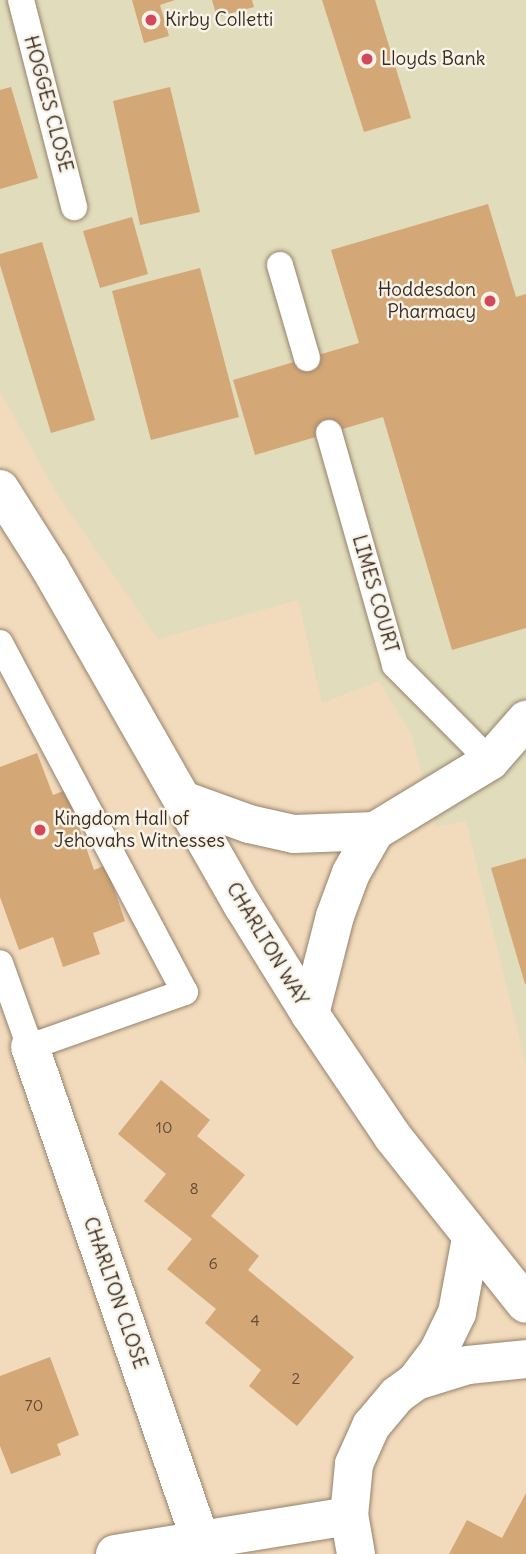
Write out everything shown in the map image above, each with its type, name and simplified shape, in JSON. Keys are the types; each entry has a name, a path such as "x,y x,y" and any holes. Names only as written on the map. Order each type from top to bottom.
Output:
{"street":[{"name":"CHARLTON WAY","path":"0,489 51,568 243,906 310,1014 393,1137 526,1304"},
{"path":"310,1014 335,916 351,873 375,831 490,761 526,720"},
{"path":"183,800 249,824 294,834 375,831"},
{"name":"CHARLTON CLOSE","path":"30,1047 200,1539"},
{"path":"356,1554 349,1516 354,1464 370,1426 397,1395 416,1381 439,1349 457,1313 471,1238"},
{"path":"416,1381 468,1365 526,1359"},
{"path":"128,1553 349,1516"}],"lane":[{"name":"HOGGES CLOSE","path":"21,0 75,207"},
{"path":"280,265 307,358"},
{"name":"LIMES COURT","path":"329,433 395,665 490,761"},
{"path":"0,643 186,992 30,1047 0,963"}],"shaded area":[{"path":"0,0 526,0 526,1065 466,821 436,827 411,734 379,681 322,703 298,600 158,639 57,494 0,391"}],"building":[{"name":"Kirby Colletti","path":"132,0 175,0 160,5 169,36 144,43"},
{"path":"212,0 252,0 254,7 217,17"},
{"name":"Lloyds Bank","path":"322,0 375,0 411,118 364,132"},
{"path":"11,87 38,178 0,189 0,90"},
{"path":"170,87 200,212 140,225 113,101"},
{"path":"488,204 516,297 526,294 526,628 452,650 383,417 255,455 233,380 359,343 331,250"},
{"path":"132,217 148,274 100,288 83,231"},
{"path":"42,242 95,420 51,433 0,265 0,254"},
{"path":"200,268 239,417 151,440 112,291"},
{"name":"Kingdom Hall of Jehovahs Witnesses","path":"37,753 53,795 66,790 94,870 106,865 125,921 93,933 100,954 63,967 53,937 19,950 0,897 0,767"},
{"path":"526,858 526,984 525,984 491,868"},
{"path":"161,1080 210,1120 197,1136 245,1175 211,1216 259,1256 248,1270 354,1357 297,1426 249,1386 261,1370 205,1323 216,1309 167,1269 192,1239 144,1201 166,1174 118,1134"},
{"path":"50,1357 79,1435 57,1444 61,1455 11,1474 0,1446 0,1376"},
{"path":"526,1493 526,1554 449,1554 467,1520 502,1538"}],"place":[{"name":"Kirby Colletti","path":"151,20"},
{"name":"Lloyds Bank","path":"367,59"},
{"name":"Hoddesdon Pharmacy","path":"490,301"},
{"name":"Kingdom Hall of Jehovahs Witnesses","path":"40,830"}]}
